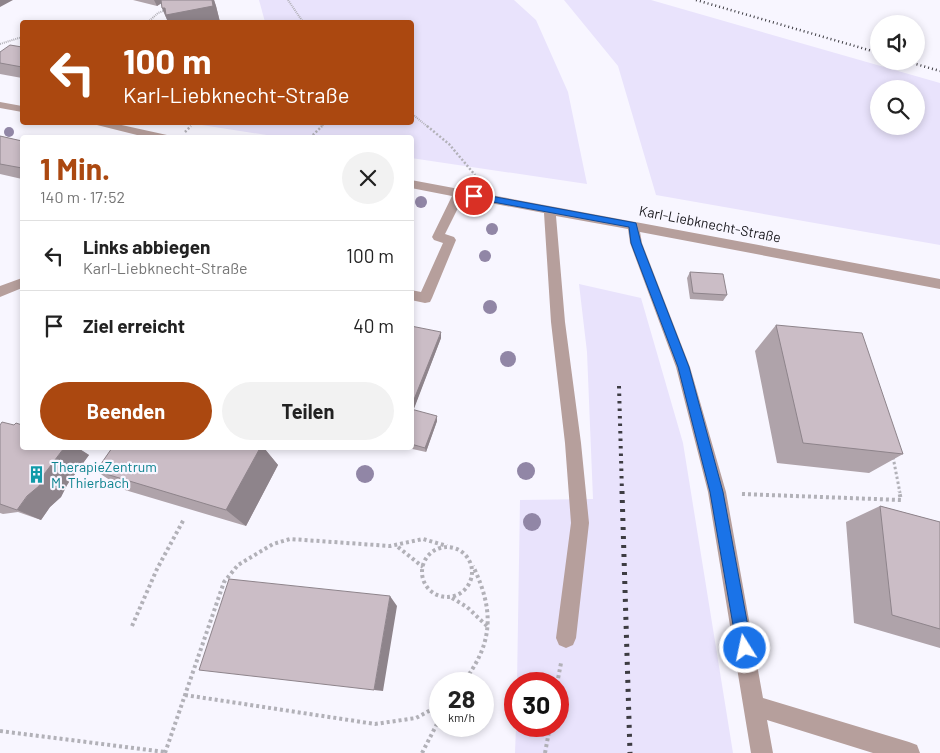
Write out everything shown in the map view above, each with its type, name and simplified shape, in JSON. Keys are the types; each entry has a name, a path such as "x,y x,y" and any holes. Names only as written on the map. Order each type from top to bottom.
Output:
{"street":[{"path":"0,105 20,109"},
{"path":"104,125 153,135"},
{"name":"Karl-Liebknecht-Straße","path":"414,185 940,284"},
{"path":"414,296 425,298 450,240 438,238 459,193"},
{"path":"550,210 558,322 573,443 580,523 566,638"},
{"path":"633,225 636,243 683,367 717,492 762,753"},
{"path":"0,292 20,284"},
{"path":"754,706 909,753"}],"path":[{"path":"288,0 302,20"},
{"path":"150,20 158,13 166,10"},
{"path":"0,44 20,38"},
{"path":"414,116 448,144 479,180"},
{"path":"313,135 323,125"},
{"path":"717,492 901,500 892,454"},
{"path":"132,626 157,569 184,519"},
{"path":"0,732 165,753 224,582 238,566 273,544 290,539 398,546 417,539 431,540 458,548 466,554 472,563 482,583 488,606 488,627 484,651 470,672"},
{"path":"398,546 423,567"},
{"path":"447,546 432,552 426,558 422,575 429,590 443,598 452,598 466,589 471,581 472,563"},
{"path":"452,598 475,613 488,627"},
{"path":"185,695 375,724 416,718 429,711"},
{"path":"422,753 430,737"},
{"path":"545,753 548,737"}],"shaded area":[{"path":"259,0 514,0 536,20 568,92 587,184 414,158 414,135 266,135 202,125 414,125 414,20 264,20"},
{"path":"564,0 651,0 870,63 870,70 895,70 940,83 940,245 656,195 618,66"},
{"path":"579,284 641,298 683,443 733,753 515,753 516,737 569,737 569,672 517,672 520,500 593,499 587,352"}],"building":[{"path":"161,0 212,0 213,6 166,15 165,8 162,8"},
{"path":"10,45 20,47 20,67 0,63 0,52"},
{"path":"0,136 20,141 20,168 0,164"},
{"path":"690,272 723,274 727,295 693,293"},
{"path":"776,325 862,333 903,454 803,443"},
{"path":"414,327 441,332 414,400"},
{"path":"414,410 437,416 425,448 414,445"},
{"path":"2,422 20,424 20,450 62,450 45,473 39,486 27,496 17,510 0,504 0,425"},
{"path":"111,450 259,450 226,510 96,471"},
{"path":"880,506 940,522 940,629 892,615"},
{"path":"229,579 390,596 374,690 199,670"}],"railway":[{"path":"696,0 870,50"},
{"path":"925,67 940,71"},
{"path":"619,386 622,493"},
{"path":"622,491 630,753"}],"place":[{"name":"TherapieZentrum M. Thierbach","path":"37,475"}],"route":[{"path":"474,196 633,225 636,243 683,367 717,492 745,648"}]}
